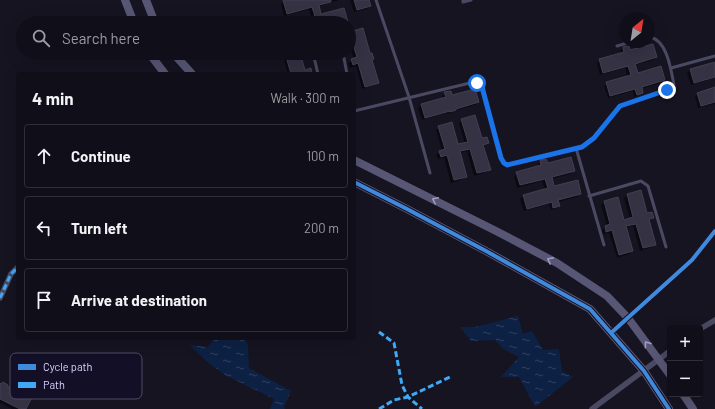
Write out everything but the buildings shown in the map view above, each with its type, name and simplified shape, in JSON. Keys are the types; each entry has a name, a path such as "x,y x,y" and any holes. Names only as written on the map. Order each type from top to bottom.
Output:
{"street":[{"path":"125,0 131,16"},
{"path":"146,0 152,16"},
{"path":"154,60 163,72"},
{"path":"179,60 190,72"},
{"path":"356,161 557,263 607,296 628,318 667,371"},
{"path":"356,183 466,240 590,309 644,371 669,409"},
{"path":"611,333 692,260 715,231"},
{"path":"0,298 11,274 16,269"},
{"path":"703,327 715,320"},
{"path":"592,409 667,353"},
{"path":"685,397 693,409"}],"lane":[{"path":"376,0 409,97 430,173"},
{"path":"463,0 463,2 470,0"},
{"path":"356,110 474,82 477,83 482,87 501,158 507,165 582,147 594,138 620,106 667,90 674,85 671,68 662,43 655,40"},
{"path":"671,68 715,56"},
{"path":"315,60 318,72"},
{"path":"344,60 347,72"},
{"path":"576,148 604,246"},
{"path":"590,196 641,182 646,184 648,186 666,247"}],"water":[{"path":"518,316 523,334 532,331 543,350 559,349 562,371 573,377 535,407 519,377 501,377 519,357 503,349 495,340 471,341 460,327 475,327"},
{"path":"213,340 245,340 248,345 249,368 291,391 284,407 285,409 270,409 274,399 225,375 206,361 190,345 208,347"}],"marked path":[{"path":"0,298 11,274 16,269"},
{"path":"379,332 394,343 402,385 408,397 422,409"},
{"path":"379,409 394,400 408,397 450,377"}],"cycle path":[{"path":"356,183 486,251 590,309 644,371 669,409"},
{"path":"611,333 692,260 715,231"}],"route":[{"path":"477,83 482,87 501,158 507,165 582,147 594,138 620,106 667,90"}]}
